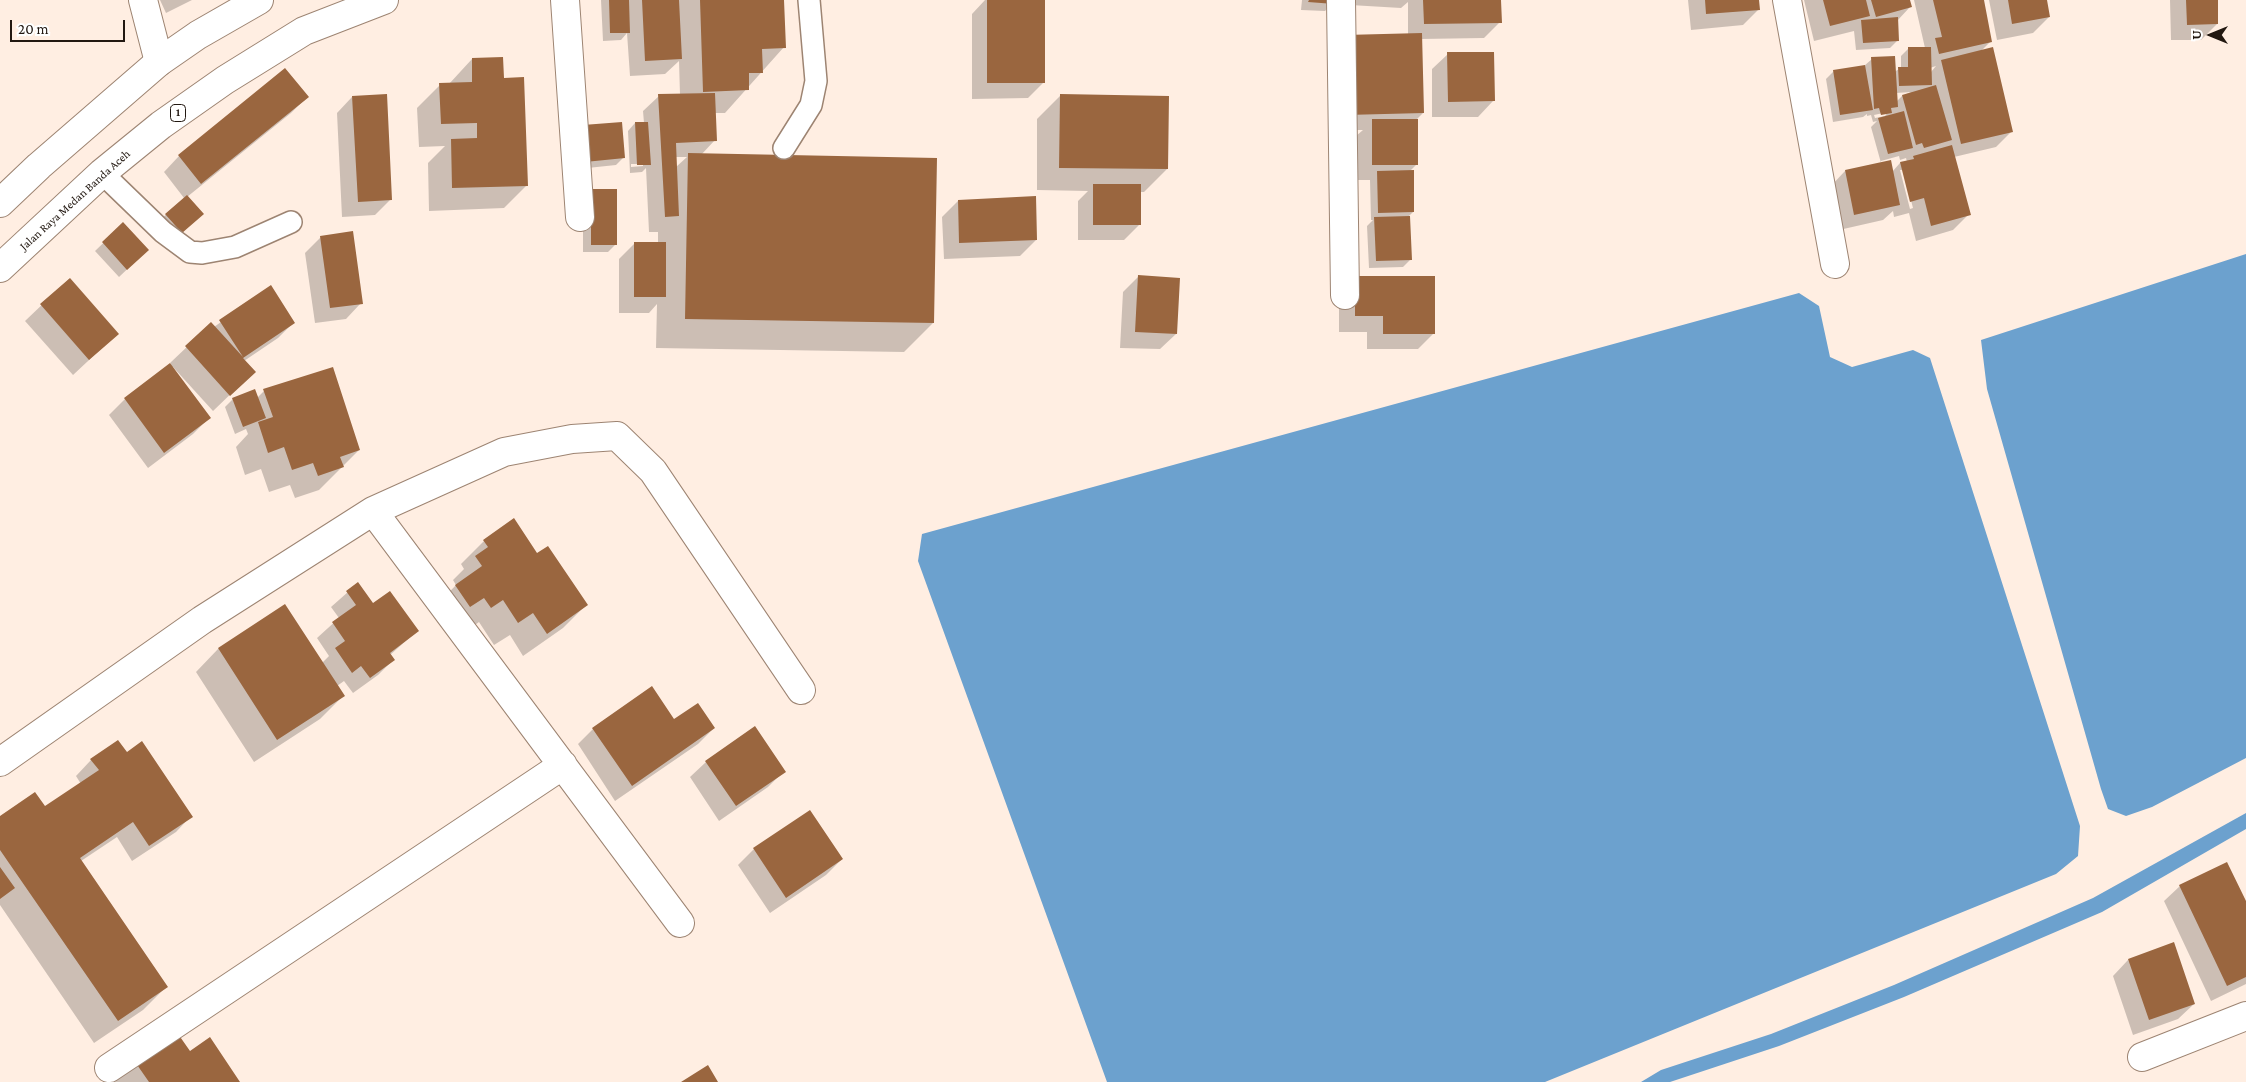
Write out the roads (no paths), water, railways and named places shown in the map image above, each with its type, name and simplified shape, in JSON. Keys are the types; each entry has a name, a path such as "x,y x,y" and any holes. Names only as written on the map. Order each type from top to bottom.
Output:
{"main road":[{"path":"143,0 159,62"},
{"path":"0,202 38,166 159,62 198,35 259,0"},
{"name":"Jalan Raya Medan Banda Aceh","path":"0,268 102,173 161,125 225,80 304,31 384,0"},
{"path":"565,0 580,217"},
{"path":"1341,0 1345,296"},
{"path":"1787,0 1835,264"},
{"path":"0,762 202,620 373,511 504,452 572,439 616,436 653,471 801,690"},
{"path":"373,511 680,923"},
{"path":"107,1077 563,765"},
{"path":"2142,1056 2246,1016"}],"lane":[{"path":"784,148 811,105 816,81 808,0"},
{"path":"102,173 163,232 190,252 202,253 235,247 291,222"}],"water":[{"path":"2246,254 2246,758 2152,807 2126,816 2108,809 2101,789 1987,389 1981,340"},
{"path":"1799,293 1819,306 1830,357 1852,367 1913,350 1930,358 2080,826 2078,856 2056,874 1545,1082 1107,1082 918,561 922,534"},
{"path":"2246,813 2246,829 2102,912 1904,997 1779,1046 1670,1082 1641,1082 1661,1070 1771,1034 1894,985 2093,898"}]}
